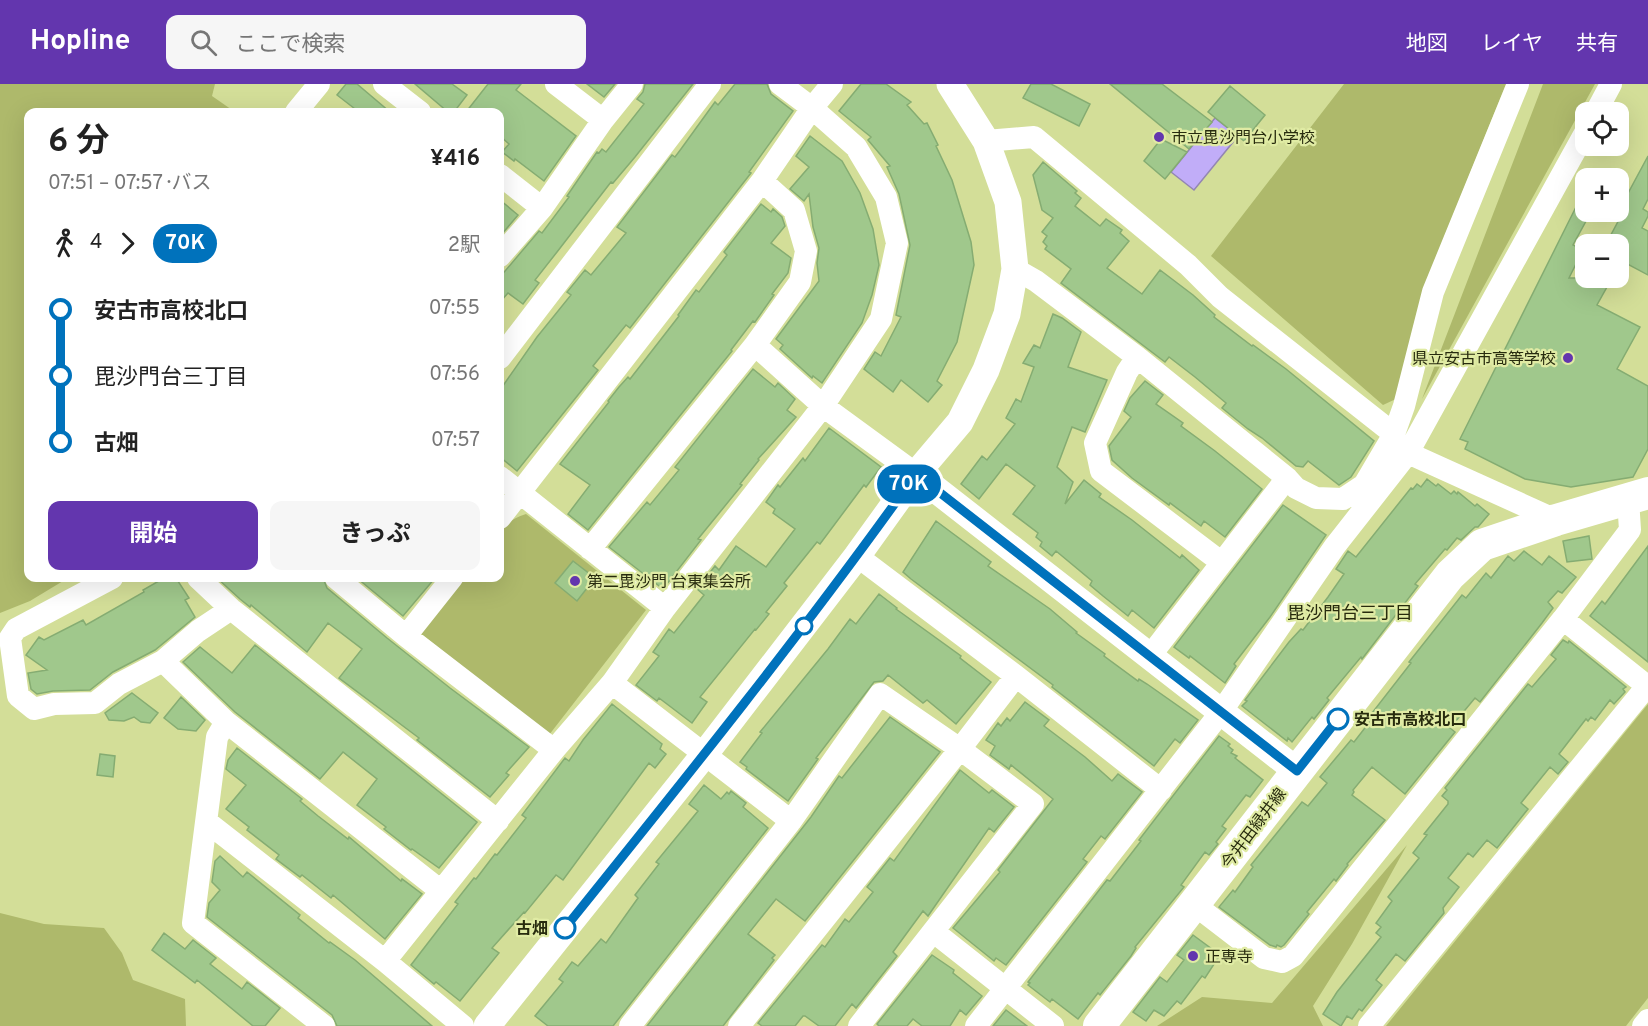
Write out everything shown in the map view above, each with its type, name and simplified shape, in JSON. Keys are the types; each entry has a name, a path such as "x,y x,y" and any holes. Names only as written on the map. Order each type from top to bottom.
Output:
{"main road":[{"name":"今井田緑井線","path":"1099,1026 1450,575 1482,545 1638,496"}],"street":[{"path":"299,108 319,84"},
{"path":"384,84 415,108"},
{"path":"556,84 603,120"},
{"path":"504,251 542,208 603,120 632,84"},
{"path":"504,353 711,84"},
{"path":"385,961 554,750 612,683 665,608 823,406 881,319 897,243 886,197 856,147 812,108 780,84"},
{"path":"504,513 762,181 812,108 832,84"},
{"path":"487,1026 704,755 857,556 916,474 960,422 986,370 1008,314 1015,269 1008,202 986,141 950,84"},
{"path":"1015,269 1036,281 1137,357 1287,478 1296,488 1316,498 1343,499 1364,485 1394,434 1404,406 1433,292 1518,84"},
{"path":"1601,102 1611,84"},
{"path":"986,141 1034,137 1188,265 1220,297 1394,434"},
{"path":"976,1026 1221,712 1335,546 1408,453 1575,151"},
{"path":"504,178 542,208"},
{"path":"590,549 755,345 800,282 806,251 794,210 762,181"},
{"path":"755,345 823,406 916,474 1297,771"},
{"path":"1137,357 1127,372 1095,443 1101,471 1221,562"},
{"path":"1408,453 1556,520"},
{"path":"1150,656 1287,478"},
{"path":"504,480 665,608"},
{"path":"1195,905 1264,958 1282,962 1293,956 1563,619 1630,530 1638,496"},
{"path":"857,556 1016,676 1161,790"},
{"path":"104,582 16,629 10,638 18,696 34,710 54,704 95,703 119,684 163,661 198,631 231,609"},
{"path":"202,582 231,609 498,820"},
{"path":"341,582 406,636 554,750"},
{"path":"406,636 449,582"},
{"path":"1369,1026 1648,685 1563,619"},
{"path":"163,661 226,723 441,891"},
{"path":"739,1026 1016,676"},
{"path":"612,683 791,821"},
{"path":"630,1026 791,821 880,694 960,749 1033,804 859,1026"},
{"path":"226,723 217,737 193,923 324,1026"},
{"path":"207,822 385,961 463,1026"},
{"path":"934,932 1053,1026"},
{"path":"1643,1026 1648,1020"}],"green space":[{"path":"0,84 215,84 212,96 229,108 24,108 24,582 61,582 30,601 0,613"},
{"path":"1344,84 1506,84 1423,290 1398,398 1383,405 1211,256"},
{"path":"1543,84 1595,84 1585,102 1575,102 1575,120 1422,399"},
{"path":"526,514 646,610 549,735 420,633 461,582 504,582 504,528"},
{"path":"1648,704 1648,998 1626,1026 1386,1026"},
{"path":"1407,845 1352,944 1313,1006 1323,1026 1157,1026 1202,997 1272,1003"},
{"path":"0,913 44,924 104,928 122,953 133,980 185,999 186,1026 0,1026"}],"shaded area":[{"path":"1215,118 1238,136 1194,190 1171,172"}],"building":[{"path":"346,84 357,84 385,108 354,108 337,95"},
{"path":"415,84 452,84 467,95 457,108 443,108"},
{"path":"488,84 521,84 516,90 576,136 544,181 504,154 509,144 504,140 504,108 469,108"},
{"path":"587,84 615,84 604,97"},
{"path":"645,84 693,84 635,157 613,183 611,182 535,280 539,283 523,304 508,293 504,298 504,272 539,231 542,233 569,197 567,196 597,152 599,153 602,149 606,152 644,104 637,99 643,92"},
{"path":"735,84 767,84 771,94 793,111 749,172 751,173 630,328 626,325 593,366 598,370 517,471 504,460 504,384 537,337 571,295 567,292 585,270 591,275 626,233 617,227 672,155 675,157 715,102 718,105"},
{"path":"861,84 886,84 911,102 907,105 924,124 927,123 952,180 971,242 974,265 957,342 937,381 942,385 928,402 901,380 893,392 864,369 875,352 881,356 901,317 896,315 910,245 899,194 887,167 890,166 868,140 871,137 839,111"},
{"path":"1031,84 1051,84 1090,104 1079,126 1023,98"},
{"path":"1110,84 1162,84 1212,122 1189,149"},
{"path":"1230,86 1265,115 1244,141 1208,112"},
{"path":"810,136 842,161 860,193 873,229 879,265 862,323 822,383 813,376 812,378 780,349 783,345 776,339 819,281 817,263 819,248 813,227 809,194 804,201 790,189 809,167 796,156"},
{"path":"1161,139 1187,152 1165,179 1144,161"},
{"path":"1648,156 1648,199 1643,209 1648,212 1648,216 1642,228 1648,231 1648,275 1629,265 1629,234 1611,234 1618,222 1629,222 1629,191"},
{"path":"1043,162 1077,191 1075,193 1081,198 1075,206 1100,226 1106,219 1122,230 1120,233 1129,241 1107,268 1142,294 1160,270 1193,295 1215,315 1214,317 1286,369 1374,441 1351,477 1339,485 1308,461 1303,467 1296,466 1222,408 1226,403 1195,377 1169,357 1165,362 1061,283 1071,269 1045,249 1047,246 1043,242 1047,236 1042,232 1053,218 1042,210 1033,175"},
{"path":"504,203 518,215 504,232"},
{"path":"761,204 771,212 773,209 782,217 785,226 771,243 791,258 788,273 755,322 753,321 732,351 588,530 568,514 590,485 560,464 619,387 628,377 630,379 679,316 696,290 699,292 727,255 724,252"},
{"name":"県立安古市高等学校","path":"1575,209 1575,222 1586,222 1579,234 1575,234 1573,245 1575,246 1575,266 1569,278 1575,278 1575,288 1606,288 1597,305 1640,327 1617,369 1648,386 1648,449 1633,477 1571,487 1525,479 1465,449 1468,442 1460,439"},
{"path":"1053,314 1081,332 1068,367 1107,380 1085,432 1072,427 1057,467 1073,482 1065,504 1084,480 1101,494 1099,497 1180,558 1182,555 1199,570 1154,628 1132,610 1128,616 1090,585 1092,581 1056,551 1052,556 1040,546 1042,542 1036,537 1038,533 1013,514 1035,486 1006,464 979,499 961,484 982,456 987,460 1015,424 1006,418 1016,399 1021,402 1034,367 1023,363 1034,345 1040,348"},
{"path":"753,369 775,387 778,383 795,399 787,410 796,417 758,459 740,484 742,485 698,539 701,540 663,589 609,547 647,502 650,505 679,470 675,467"},
{"path":"1145,381 1163,395 1156,404 1183,423 1181,426 1262,489 1225,537 1204,521 1201,526 1170,503 1169,505 1112,460 1109,446 1131,417 1124,411 1130,398"},
{"path":"829,428 881,467 866,487 864,485 820,544 817,542 784,583 787,586 766,612 769,614 700,697 707,702 692,723 659,698 657,701 636,685 659,656 653,652 669,629 674,633 704,595 697,589 715,566 719,570 736,546 766,567 795,529 773,513 775,509 766,502 803,458 805,461"},
{"path":"1427,479 1451,494 1454,491 1457,494 1458,492 1489,514 1478,527 1475,527 1461,540 1457,538 1447,550 1445,549 1415,584 1418,586 1362,659 1361,657 1327,698 1329,700 1314,719 1312,717 1292,742 1288,738 1287,741 1242,706 1247,701 1245,700 1289,642 1301,629 1303,630 1344,574 1336,569 1348,551 1356,557 1411,488 1413,489 1417,484 1421,487"},
{"path":"1283,505 1326,535 1270,617 1234,664 1236,666 1225,683 1190,656 1189,658 1174,647"},
{"path":"936,521 991,562 988,566 1050,609 1076,633 1105,654 1104,656 1198,720 1180,743 1175,739 1154,766 1052,687 1053,685 903,572"},
{"path":"1589,536 1592,559 1567,562 1563,541"},
{"path":"1648,546 1648,662 1590,616 1602,601 1605,604"},
{"path":"1524,551 1542,565 1549,556 1576,577 1562,593 1558,591 1548,602 1553,608 1542,623 1480,702 1475,698 1450,728 1455,732 1405,794 1372,767 1353,790 1352,795 1385,820 1347,864 1336,881 1334,879 1307,912 1309,914 1284,945 1276,947 1270,945 1219,907 1233,890 1235,892 1253,867 1251,865 1302,802 1308,806 1327,783 1320,777 1351,740 1354,742 1375,715 1372,713 1411,663 1409,662 1462,595 1466,598 1486,573 1491,578 1508,556 1514,561"},
{"name":"第二毘沙門 台東集会所","path":"573,561 595,578 577,601 555,583"},
{"path":"157,582 179,582 189,598 185,600 195,617 155,650 113,672 90,690 37,694 31,689 28,673 47,670 26,655 39,637 44,640 83,620 86,625 144,592 143,590"},
{"path":"221,582 325,582 327,588 387,638 529,747 506,773 509,775 490,797 417,740 419,738 339,678 362,649 328,623 307,652 251,605 250,607"},
{"path":"362,582 432,582 403,616"},
{"path":"879,594 961,656 960,658 991,682 956,724 927,700 923,703 888,675 883,681 874,682 816,758 818,759 788,801 740,762 762,733 760,732 850,619 856,624"},
{"path":"1563,640 1568,643 1569,641 1626,687 1623,689 1625,692 1614,704 1610,700 1595,720 1591,717 1588,721 1586,719 1559,754 1568,762 1558,774 1550,767 1521,803 1528,809 1497,848 1487,840 1473,857 1468,853 1448,878 1459,887 1443,908 1444,913 1405,961 1396,954 1376,980 1382,985 1362,1011 1359,1009 1352,1019 1347,1016 1341,1026 1323,1014 1337,992 1381,937 1376,933 1381,927 1376,923 1392,901 1388,897 1419,858 1413,853 1427,835 1424,834 1448,804 1442,796 1447,790 1445,788 1528,684 1532,687 1556,659 1551,655"},
{"path":"255,645 477,822 439,868 411,850 357,805 377,779 343,752 320,779 235,712 183,662 200,647 232,673"},
{"path":"132,693 158,713 150,723 141,722 134,717 124,721 109,720 105,713"},
{"path":"181,697 205,720 196,731 178,729 164,718"},
{"path":"1025,702 1049,720 1044,726 1112,781 1118,774 1142,792 1105,839 1101,836 1083,859 1087,862 1006,965 996,958 994,961 953,928 1000,872 998,870 1053,799 1011,765 1009,769 990,755 995,746 986,740 998,723 1001,726 1007,718 1010,721"},
{"path":"612,704 662,744 660,749 666,754 655,768 649,763 563,880 556,875 492,948 499,953 460,1001 411,965 458,904 455,902 526,818 522,815 565,758 569,761"},
{"path":"890,717 940,752 805,921 776,899 748,934 775,955 772,958 774,960 723,1026 647,1026 811,817 839,776 842,778"},
{"path":"1219,736 1230,744 1228,746 1233,750 1231,753 1237,756 1235,758 1263,780 1250,797 1246,795 1222,826 1226,829 1216,842 1218,844 1209,855 1205,852 1181,885 1184,887 1135,947 1131,956 1100,995 1098,993 1078,1019 1052,999 1050,1002 1028,985 1030,983 1028,982 1107,880 1110,881"},
{"path":"237,748 302,799 300,801 318,816 348,839 349,837 401,881 402,879 422,894 385,939 333,895 331,898 302,875 300,877 276,859 279,855 247,830 249,827 226,809 246,785 226,769 228,760"},
{"path":"100,754 115,756 113,777 97,775"},
{"path":"960,770 989,793 992,790 1014,807 994,832 989,828 928,916 923,911 893,952 897,956 856,1008 852,1004 835,1026 819,1026 805,1016 795,1026 762,1026 758,1023 822,945 825,947 845,919 849,922 873,892 867,887 890,858 894,861"},
{"path":"704,785 721,799 731,791 746,803 743,807 768,828 613,1026 548,1026 535,1016 563,982 559,979 572,962 578,966 601,939 606,943 638,898 635,895 659,864 656,862 698,811 689,804"},
{"path":"220,856 243,877 247,872 300,915 298,918 355,960 432,1026 337,1026 332,1015 207,917 209,903 220,890 212,882 215,861"},
{"path":"164,933 185,949 193,940 216,958 210,964 242,989 247,982 280,1008 265,1026 253,1026 197,980 195,983 152,950"},
{"path":"1193,935 1220,955 1205,978 1202,976 1181,1004 1177,1001 1164,1016 1154,1010 1146,1021 1133,1012 1160,977 1167,982 1184,960 1177,955"},
{"path":"932,955 954,970 953,973 982,996 966,1015 960,1010 950,1026 922,1026 913,1019 907,1026 879,1026 877,1024"},
{"path":"1006,1010 1027,1026 993,1026"}],"bus line":[{"name":"70K","path":"565,928 704,755 857,556 916,474 1297,771 1338,719"}],"place":[{"name":"市立毘沙門台小学校","path":"1159,137"},
{"name":"県立安古市高等学校","path":"1568,358"},
{"name":"第二毘沙門 台東集会所","path":"575,581"},
{"name":"安古市高校北口","path":"1338,719"},
{"name":"古畑","path":"565,928"},
{"name":"正専寺","path":"1193,956"}],"district":[{"name":"毘沙門台三丁目","path":"1350,613"}]}
